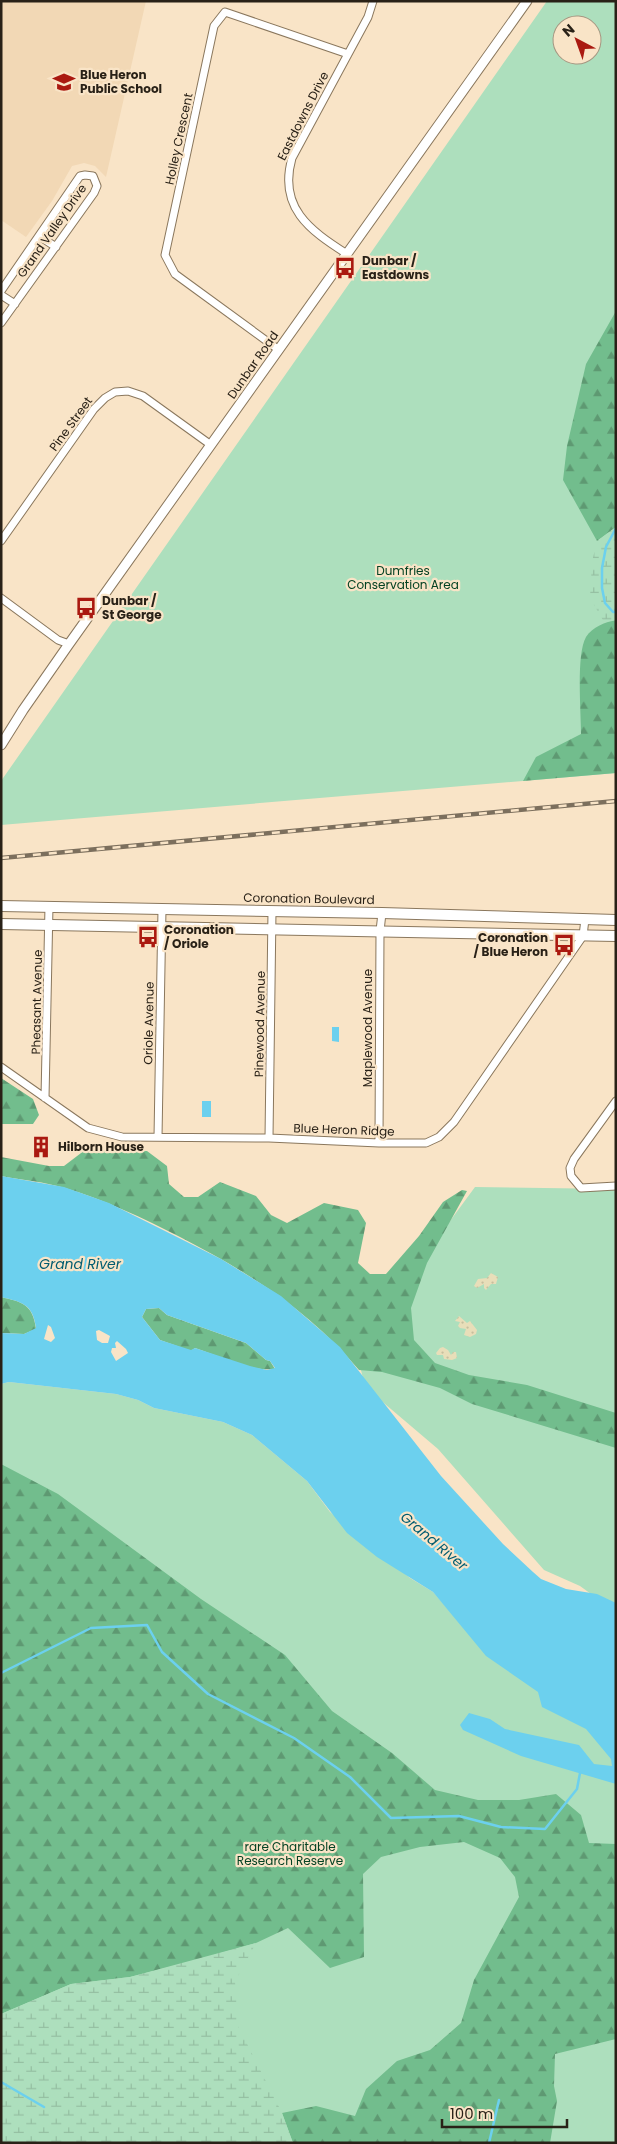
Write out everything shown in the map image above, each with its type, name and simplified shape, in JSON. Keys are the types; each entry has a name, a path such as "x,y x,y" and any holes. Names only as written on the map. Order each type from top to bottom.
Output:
{"main road":[{"name":"Coronation Boulevard","path":"1,906 382,912 616,920"},
{"path":"455,915 455,933"},
{"path":"1,924 616,936"}],"street":[{"name":"Eastdowns Drive","path":"347,254 309,227 299,214 291,200 287,174 292,158 368,17 373,1"},
{"name":"Dunbar Road","path":"1,745 23,710 524,2"},
{"name":"Holley Crescent","path":"279,350 175,274 165,255 214,26 225,12 348,54"},
{"name":"Grand Valley Drive","path":"1,293 80,176 93,176 96,186 94,193 1,323"},
{"path":"39,236 56,247"},
{"path":"1,293 14,304"},
{"name":"Pine Street","path":"1,542 94,409 105,398 115,392 128,391 143,396 211,445"},
{"path":"1,598 58,640 70,644"},
{"name":"Pheasant Avenue","path":"45,1098 49,906"},
{"name":"Oriole Avenue","path":"158,1137 162,909"},
{"name":"Pinewood Avenue","path":"269,1138 272,911"},
{"name":"Maplewood Avenue","path":"379,1143 380,931 382,912"},
{"name":"Blue Heron Ridge","path":"1,1067 88,1128 122,1137 269,1138 426,1143 439,1137 454,1122 583,936 585,918"},
{"path":"616,1101 574,1159 570,1168 571,1176 581,1188 616,1186"}],"shaded area":[{"name":"Blue Heron Public School","path":"1,1 146,1 106,177 95,166 84,163 72,166 52,201 26,237 1,220"}],"green space":[{"name":"Dumfries Conservation Area","path":"547,1 616,1 616,773 1,825 1,781"},
{"path":"616,311 616,527 597,541 563,480 567,446 586,364"},
{"path":"616,527 616,620 604,622 590,598 592,562 597,541"},
{"path":"616,620 616,773 523,781 536,757 581,734 580,669 583,645 586,637 592,630"},
{"path":"1,1078 33,1099 39,1115 33,1124 1,1124"},
{"path":"85,1150 147,1151 167,1166 169,1184 184,1197 198,1197 220,1182 256,1196 271,1215 287,1223 324,1203 358,1210 366,1223 358,1263 370,1274 386,1274 419,1236 443,1202 462,1190 467,1191 427,1263 411,1308 414,1340 435,1363 469,1375 527,1385 616,1413 616,1448 472,1404 440,1388 382,1372 359,1370 320,1329 299,1311 254,1279 205,1250 138,1216 95,1198 57,1186 1,1176 1,1157 49,1166 64,1166"},
{"path":"475,1187 616,1189 616,1612 580,1586 544,1570 438,1449 365,1387 356,1349"},
{"path":"1,1297 21,1303 29,1309 36,1329 24,1334 1,1333"},
{"path":"159,1308 167,1315 246,1343 266,1360 270,1361 275,1369 245,1366 195,1348 191,1351 160,1340 142,1317 146,1309"},
{"name":"rare Charitable Research Reserve","path":"9,1382 116,1394 138,1400 154,1408 223,1422 252,1435 307,1481 330,1512 410,1578 433,1592 447,1608 616,1733 616,2143 1,2143 1,1384"},
{"path":"1,1464 58,1494 201,1599 285,1655 332,1711 392,1753 435,1790 478,1800 519,1800 556,1794 581,1815 589,1843 616,1844 616,2039 555,2054 554,2086 557,2101 550,2143 293,2143 282,2113 316,2106 355,2116 366,2089 397,2061 430,2050 461,2023 474,1980 519,1897 515,1877 500,1858 464,1842 420,1847 381,1857 363,1874 364,1957 330,1968 288,1928 256,1943 193,1961 130,1977 71,1984 1,2014"},
{"path":"256,1943 235,1982 239,2028 282,2113 293,2143 1,2143 1,2014 71,1984 130,1977"}],"sand":[{"path":"491,1273 498,1277 496,1284 491,1284 486,1290 484,1284 477,1288 474,1286 478,1279 487,1278"},
{"path":"459,1316 467,1323 470,1321 477,1330 476,1334 470,1337 464,1335 466,1329 460,1328 458,1326 460,1322 455,1321"},
{"path":"443,1347 451,1355 453,1352 456,1352 457,1358 452,1360 444,1359 443,1355 437,1355 436,1353"}],"water":[{"path":"332,1027 339,1027 339,1042 332,1041"},
{"path":"202,1101 211,1101 211,1117 202,1117"},
{"name":"Grand River","path":"1,1176 64,1187 109,1203 221,1259 281,1296 340,1347 441,1476 503,1544 533,1572 541,1579 566,1589 597,1594 616,1603 616,1784 521,1756 463,1730 460,1725 469,1713 490,1719 505,1729 579,1745 594,1764 612,1766 611,1759 586,1729 542,1707 538,1692 486,1656 433,1592 377,1557 347,1533 307,1481 252,1435 223,1422 154,1408 138,1400 116,1394 9,1382 1,1384 1,1333 24,1334 36,1328 32,1314 25,1305 1,1297","holes":["159,1308 167,1315 246,1343 266,1360 270,1361 275,1368 267,1370 250,1366 195,1348 191,1350 160,1340 142,1317 146,1309","48,1325 51,1327 55,1338 51,1342 44,1339","99,1330 110,1336 108,1343 102,1343 97,1340 96,1331","117,1341 128,1353 116,1361 111,1352 112,1348 116,1348 115,1343"]}],"waterway":[{"path":"616,528 606,547 602,568 602,588 605,603 613,612 616,612"},
{"path":"1,1673 91,1628 147,1625 162,1652 208,1694 294,1738 350,1777 391,1818 459,1816 501,1827 545,1829 577,1789 580,1773"},
{"path":"1,2082 44,2107"},
{"path":"489,2143 499,2100"}],"railway":[{"path":"1,858 616,801"}],"place":[{"name":"Blue Heron Public School","path":"64,82"},
{"name":"Dunbar / Eastdowns","path":"345,268"},
{"name":"Dunbar / St George","path":"86,608"},
{"name":"Coronation / Oriole","path":"148,937"},
{"name":"Coronation / Blue Heron","path":"564,945"},
{"name":"Hilborn House","path":"41,1147"}]}
